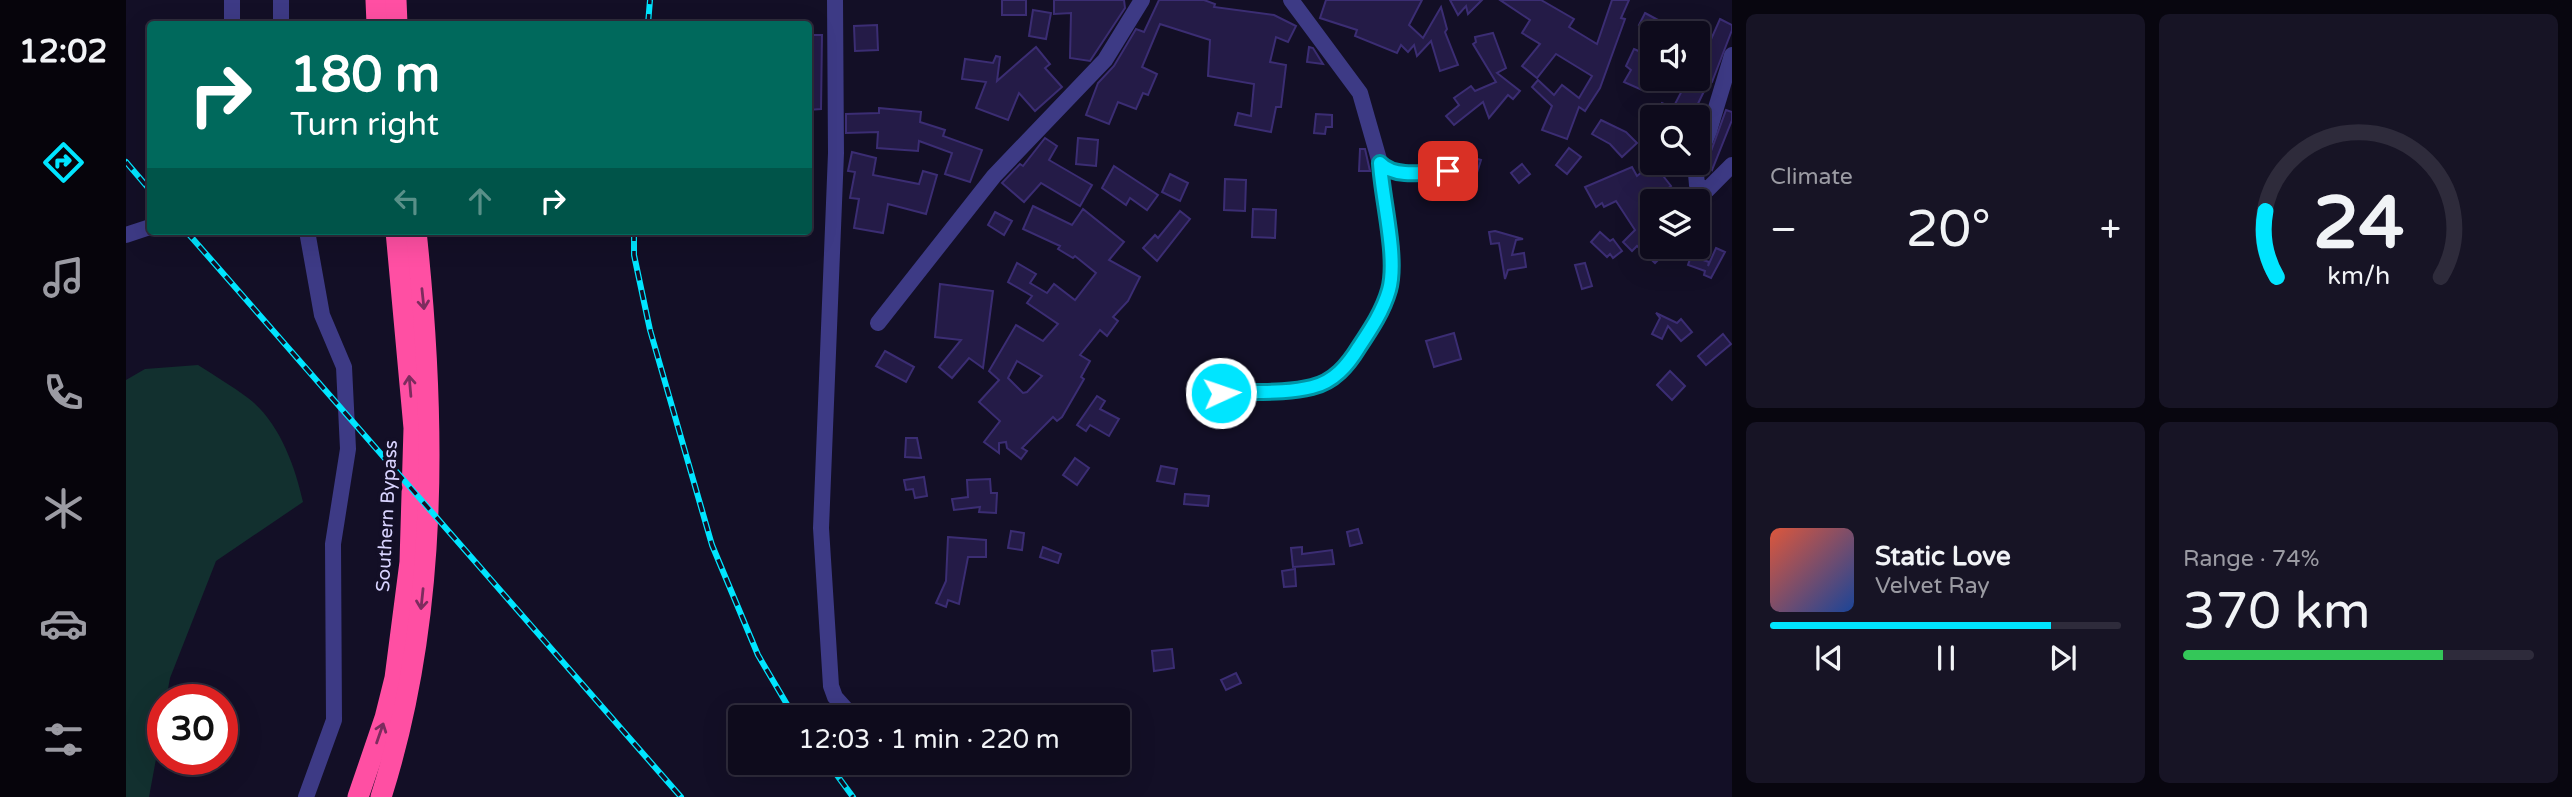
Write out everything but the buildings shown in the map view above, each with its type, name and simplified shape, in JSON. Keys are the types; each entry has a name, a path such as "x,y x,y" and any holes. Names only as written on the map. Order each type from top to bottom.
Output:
{"highway":[{"path":"376,0 377,21"},
{"path":"396,0 397,21"},
{"name":"Southern Bypass","path":"358,797 385,718 395,678 411,562 414,428 396,235"},
{"name":"Southern Bypass","path":"381,797 405,716 419,631 426,562 426,329 416,235"}],"street":[{"path":"232,0 232,21"},
{"path":"281,0 281,21"},
{"path":"835,0 836,153 828,275 821,555 831,686 842,705"},
{"path":"878,323 994,176 1105,60 1142,0"},
{"path":"1221,393 1311,388 1332,379 1350,362 1377,319 1390,288 1392,259 1382,198 1380,163 1360,93 1292,0"},
{"path":"1710,128 1732,55"},
{"path":"1380,163 1387,170 1399,172 1448,171"},
{"path":"1696,175 1697,185 1707,190 1732,165"},
{"path":"126,234 147,228"},
{"path":"306,797 334,720 333,544 348,449 344,367 322,315 308,235"}],"green space":[{"path":"198,365 248,398 269,419 284,445 303,502 216,561 169,684 147,684 147,775 153,775 149,797 126,797 126,380 145,369"}],"railway":[{"path":"648,21 650,0"},
{"path":"126,162 147,186"},
{"path":"189,235 681,797"},
{"path":"634,235 634,255 650,330 712,545 758,655 787,705"},
{"path":"837,775 853,797"}],"route":[{"path":"1221,393 1311,388 1332,379 1350,362 1377,319 1390,288 1392,259 1382,198 1380,163 1387,170 1399,172 1448,171"}]}
